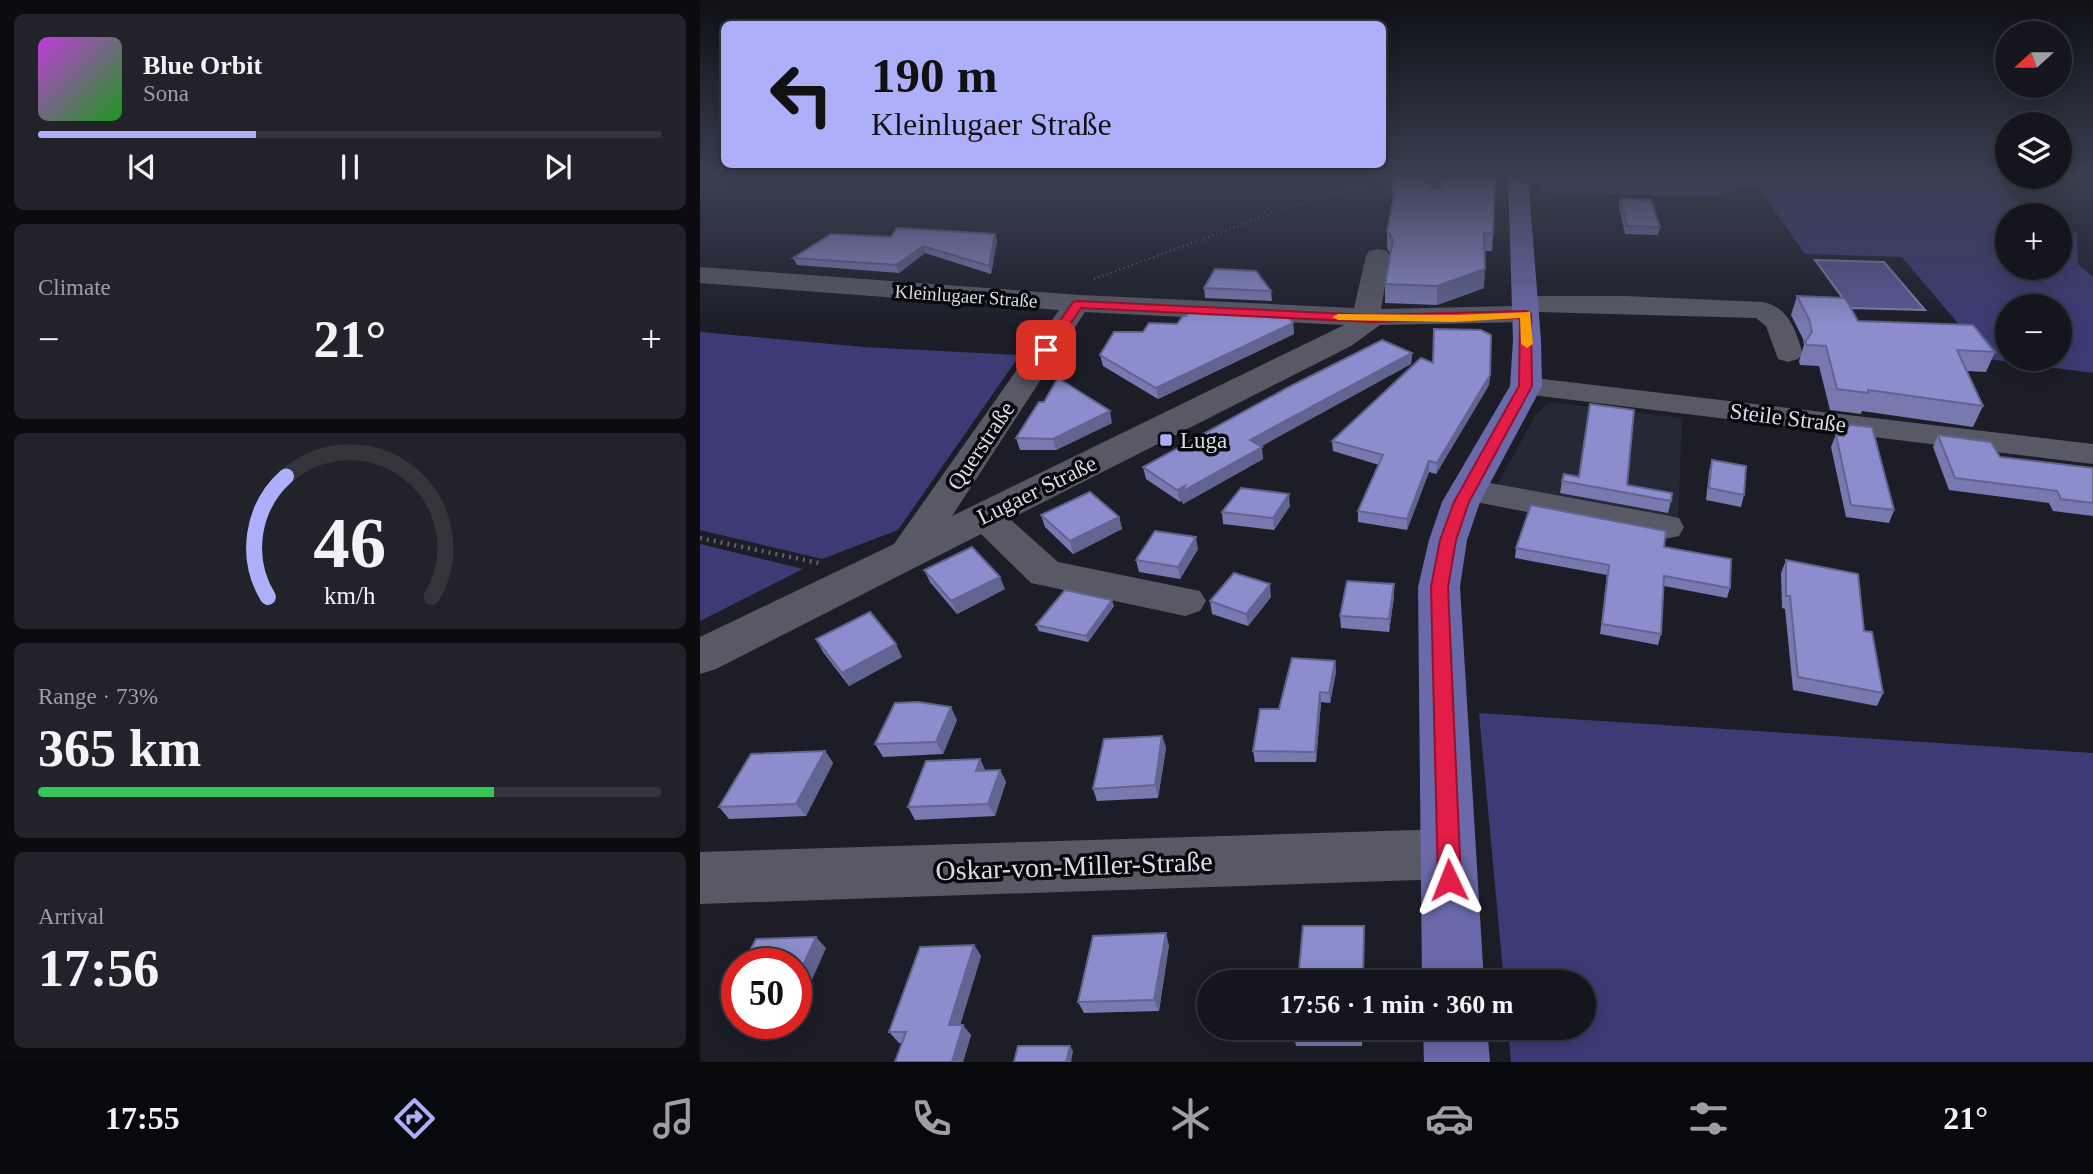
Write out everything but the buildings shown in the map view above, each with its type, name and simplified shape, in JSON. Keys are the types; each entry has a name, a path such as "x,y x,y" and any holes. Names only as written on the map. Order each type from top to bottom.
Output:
{"main road":[{"path":"1453,970 1439,587 1448,540 1468,490 1526,386 1521,227"},
{"path":"1456,1040 1457,1062"}],"street":[{"path":"1369,319 1378,256"},
{"name":"Kleinlugaer Straße","path":"700,275 1042,302 1369,319 1613,304 1763,310 1779,323 1788,353"},
{"name":"Querstraße","path":"908,554 1077,304"},
{"name":"Lugaer Straße","path":"700,657 1341,340 1369,319"},
{"name":"Steile Straße","path":"1526,386 2093,454"},
{"path":"1468,490 1665,527"},
{"path":"984,516 1045,573 1185,601"},
{"name":"Oskar-von-Miller-Straße","path":"700,878 1448,854"}],"path":[{"path":"1042,302 1235,227"},
{"path":"700,538 869,573"}],"shaded area":[{"path":"1786,227 1995,227 1995,280 2072,280 2072,231 2077,233 2078,264 2093,277 2093,373 2072,370 2072,294 1995,294 1995,360 1988,359 1902,257 1805,254"},
{"path":"1815,260 1884,262 1925,310 1850,308"},
{"path":"700,332 864,347 1020,355 898,530 822,559 700,530"},
{"path":"1550,402 1682,418 1678,521 1497,485 1537,413"},
{"path":"700,544 803,569 700,621"},
{"path":"1479,713 2093,753 2093,1062 1511,1062 1509,1040 1596,1040 1596,970 1503,970"}],"slow traffic":[{"path":"1338,317 1454,318 1526,314 1527,344"}],"place":[{"name":"Luga","path":"1166,440"}],"route":[{"path":"1046,350 1077,304 1371,319 1526,314 1526,386 1461,502 1448,540 1439,587 1449,880"}]}
